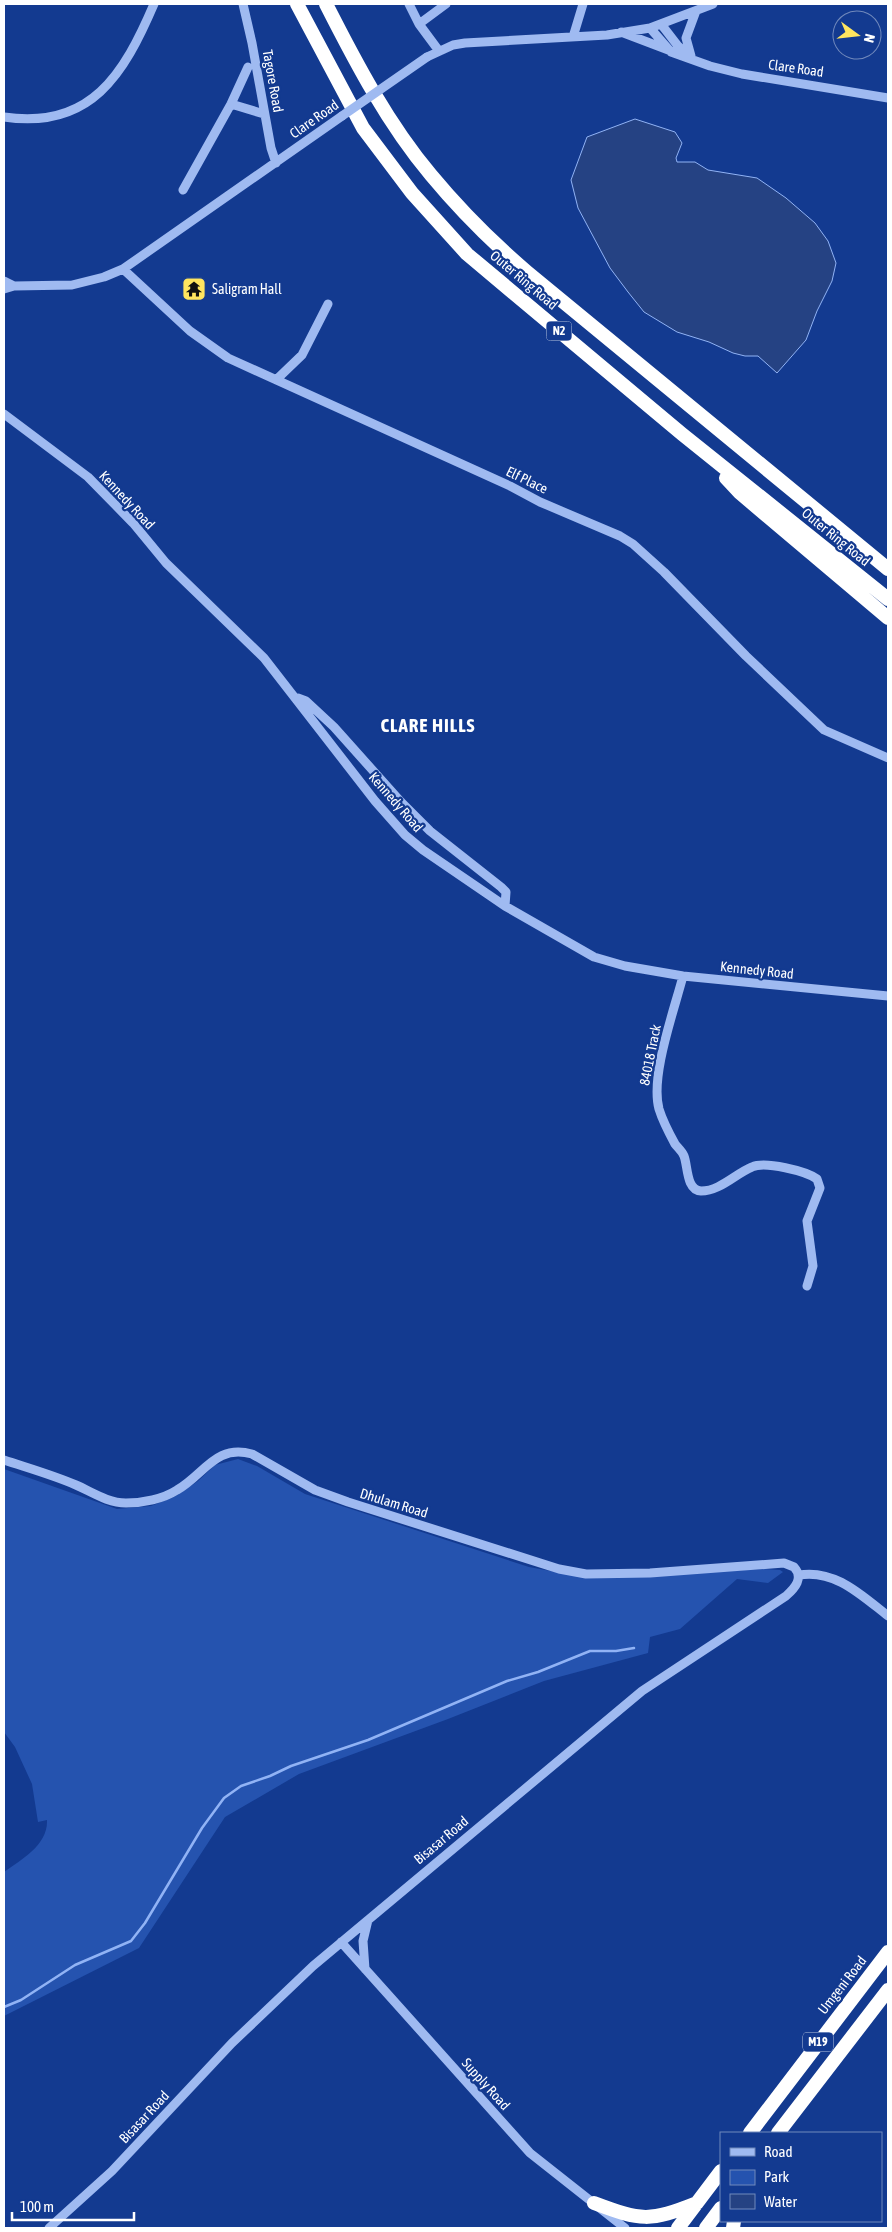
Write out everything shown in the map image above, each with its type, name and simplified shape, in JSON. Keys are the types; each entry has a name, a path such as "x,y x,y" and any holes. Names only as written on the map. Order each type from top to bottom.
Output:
{"highway":[{"name":"Outer Ring Road","path":"296,4 363,128 438,224 505,287 713,459 888,599"},
{"name":"Outer Ring Road","path":"326,4 359,65 405,141 430,174 482,231 526,272 888,569"},
{"path":"713,459 740,493 888,618"},
{"name":"Umgeni Road","path":"751,2132 888,1952"},
{"name":"M19","path":"779,2132 888,1990"},
{"path":"678,2228 720,2172"},
{"path":"594,2203 636,2217 650,2218 696,2203"},
{"path":"706,2228 720,2209"}],"street":[{"path":"4,117 38,118 60,116 98,94 116,76 126,62 154,4"},
{"path":"409,4 419,24 439,51"},
{"path":"419,24 446,4"},
{"path":"573,38 583,4"},
{"path":"661,24 713,4"},
{"name":"Tagore Road","path":"244,6 264,114 276,163"},
{"path":"695,60 686,38 696,11"},
{"name":"Clare Road","path":"4,289 14,286 72,285 104,277 123,269 428,57 453,45 484,41 573,38 650,28 661,24 678,46 695,60"},
{"name":"Clare Road","path":"650,28 671,52 742,74 888,98"},
{"path":"621,32 671,52"},
{"path":"183,190 231,104 248,67"},
{"path":"231,104 245,110 264,114"},
{"name":"Elf Place","path":"123,269 201,340 228,358 626,540 664,572 740,650 824,730 888,758"},
{"name":"Clare Road","path":"4,281 14,286"},
{"path":"276,380 302,355 328,304"},
{"name":"Kennedy Road","path":"4,414 71,464 106,495 166,564 264,658 375,801 405,835 422,850 505,906 594,956 625,966 683,976 888,996"},
{"path":"295,697 306,701 334,727 401,802 430,831 501,887 506,892 505,906"},
{"name":"84018 Track","path":"683,976 657,1080 657,1099 664,1122 684,1155 688,1178 694,1189 698,1191 718,1186 750,1167 759,1165 796,1170 818,1179 820,1188 807,1222 813,1266 807,1286"},
{"name":"Dhulam Road","path":"4,1460 75,1485 111,1501 125,1503 158,1498 178,1490 220,1456 242,1451 264,1460 315,1490 559,1569 606,1575 784,1563 794,1567 799,1575"},
{"path":"799,1575 810,1573 824,1574 840,1580 888,1616"},
{"name":"Bisasar Road","path":"49,2228 117,2165 232,2043 270,2006 342,1942 642,1691 786,1596 798,1584 799,1575"},
{"path":"365,1969 363,1947 368,1920"},
{"name":"Supply Road","path":"342,1942 530,2153 625,2228"}],"green space":[{"path":"238,1459 257,1466 305,1494 529,1567 589,1578 764,1569 780,1570 783,1572 768,1583 737,1579 680,1629 650,1637 648,1653 544,1681 299,1774 225,1817 139,1948 4,2016 4,1872 39,1844 46,1829 47,1820 38,1822 32,1784 15,1747 4,1732 4,1469 117,1509 151,1506 174,1497 198,1481 215,1465"}],"water":[{"path":"635,119 675,132 682,143 676,158 677,162 695,162 708,170 757,178 786,198 815,223 828,241 836,263 832,281 817,311 806,340 777,373 758,356 745,356 733,353 709,342 677,332 644,312 610,268 578,208 571,180 587,137"}],"waterway":[{"path":"4,2007 21,2000 75,1965 131,1941 145,1923 202,1828 224,1798 241,1786 291,1766 368,1740 507,1681 538,1672 590,1651 616,1651 634,1648"}],"place":[{"name":"Saligram Hall","path":"194,289"}],"district":[{"name":"CLARE HILLS","path":"428,725"}]}
